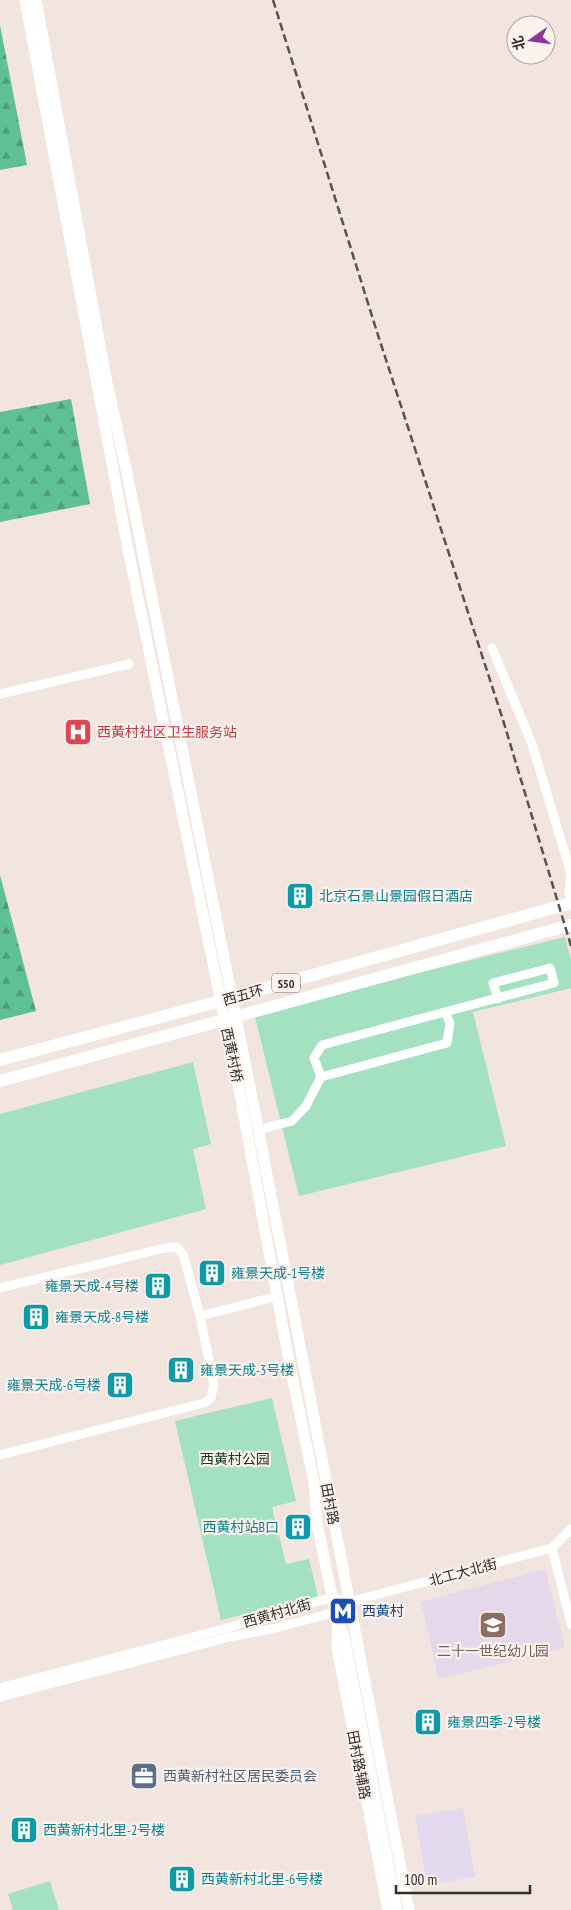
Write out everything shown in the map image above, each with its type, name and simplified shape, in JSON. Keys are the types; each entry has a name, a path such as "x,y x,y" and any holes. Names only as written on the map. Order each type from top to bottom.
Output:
{"highway":[{"name":"西五环","path":"0,1060 202,1006 570,898"},
{"name":"西五环","path":"0,1081 571,925"}],"main road":[{"path":"25,0 128,549 210,921"},
{"path":"36,0 210,921"},
{"name":"西黄村桥","path":"210,921 246,1098"},
{"name":"田村路","path":"246,1098 258,1130 409,1910"},
{"name":"田村路","path":"246,1098 290,1366 314,1482 317,1524 337,1616 344,1636 397,1910"}],"street":[{"path":"492,648 532,744 571,870 570,898"},
{"path":"0,694 129,664"},
{"path":"321,1077 314,1058 322,1045 445,1012 498,998 554,983 550,968 494,983 498,998"},
{"path":"258,1130 292,1121 306,1106 321,1077 447,1043 450,1023 445,1012"},
{"path":"0,1288 165,1248 176,1247 183,1254 200,1316 214,1384 211,1398 208,1401 0,1455"},
{"path":"200,1316 278,1296"},
{"path":"571,1529 552,1548 571,1624"},
{"name":"北工大北街","path":"349,1602 552,1548"},
{"path":"334,1598 349,1602"},
{"name":"西黄村北街","path":"0,1688 334,1598"},
{"name":"西黄村北街","path":"0,1697 230,1637 337,1616 349,1602"},
{"name":"田村路辅路","path":"337,1616 336,1648 387,1910"}],"shaded area":[{"name":"二十一世纪幼儿园","path":"545,1569 565,1648 439,1679 421,1602"},
{"path":"463,1808 475,1877 427,1885 415,1816"}],"green space":[{"path":"0,25 27,165 0,170"},
{"path":"71,399 90,504 0,522 0,412"},
{"path":"0,875 36,1011 0,1020"},
{"path":"565,937 571,960 571,988 473,1012 506,1146 299,1196 254,1013"},
{"path":"193,1062 211,1144 193,1149 206,1209 0,1265 0,1114"},
{"name":"西黄村公园","path":"272,1398 296,1501 272,1507 286,1564 309,1559 318,1597 221,1620 175,1421"},
{"path":"50,1881 59,1910 13,1910 8,1894"}],"railway":[{"path":"273,0 377,332 503,720 571,946"}],"place":[{"name":"西黄村社区卫生服务站","path":"78,732"},
{"name":"北京石景山景园假日酒店","path":"300,896"},
{"name":"雍景天成-1号楼","path":"212,1273"},
{"name":"雍景天成-4号楼","path":"158,1286"},
{"name":"雍景天成-8号楼","path":"36,1317"},
{"name":"雍景天成-3号楼","path":"181,1370"},
{"name":"雍景天成-6号楼","path":"120,1385"},
{"name":"西黄村站B口","path":"298,1527"},
{"name":"西黄村","path":"343,1611"},
{"name":"二十一世纪幼儿园","path":"493,1625"},
{"name":"雍景四季-2号楼","path":"428,1722"},
{"name":"西黄新村社区居民委员会","path":"144,1776"},
{"name":"西黄新村北里-2号楼","path":"24,1830"},
{"name":"西黄新村北里-6号楼","path":"182,1879"}]}
